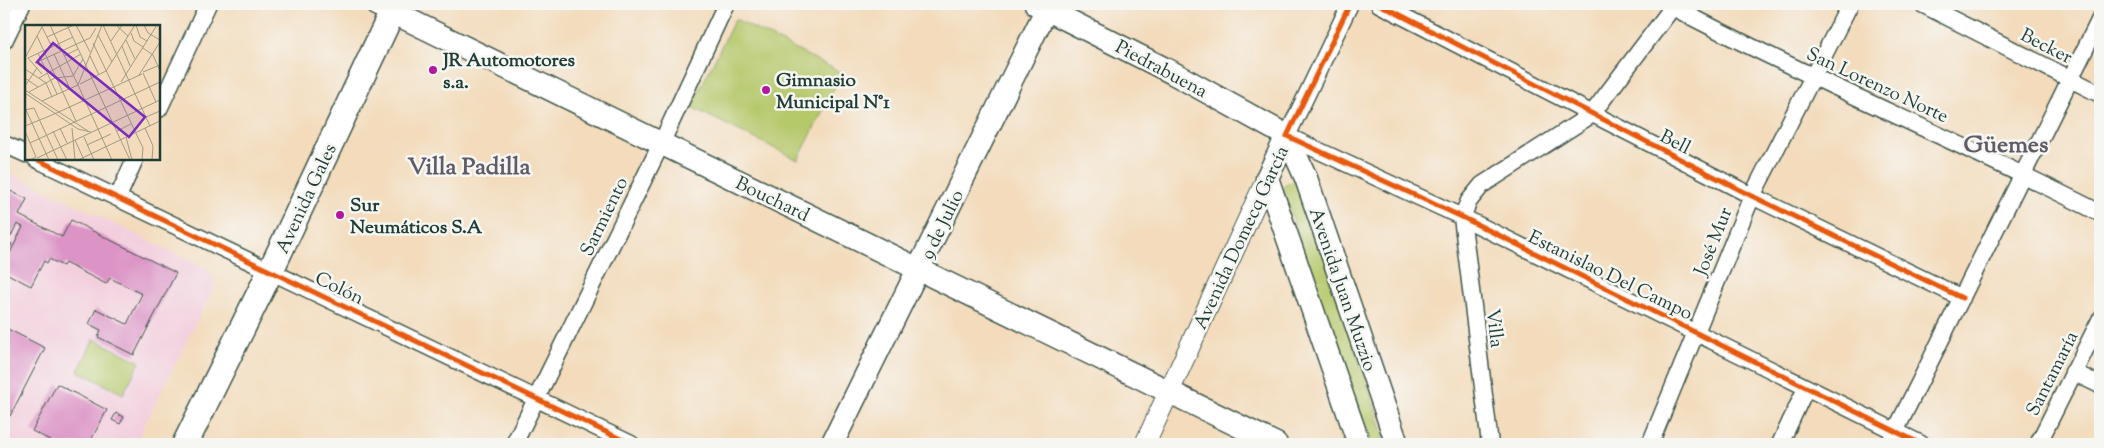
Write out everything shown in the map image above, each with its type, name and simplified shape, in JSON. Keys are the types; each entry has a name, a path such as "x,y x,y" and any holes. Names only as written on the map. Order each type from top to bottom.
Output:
{"main road":[{"name":"Piedrabuena","path":"1044,5 1173,73 1286,136"},
{"name":"9 de Julio","path":"832,444 919,268 1044,5"},
{"name":"Bouchard","path":"388,6 661,144 919,268 1043,332 1276,444"},
{"name":"Avenida Gales","path":"185,444 271,270 388,6"},
{"name":"Avenida Domecq García","path":"1267,178 1286,136"},
{"name":"Avenida Juan Muzzio","path":"1286,136 1306,178 1397,444"},
{"name":"Avenida Juan Muzzio","path":"1267,178 1359,444"}],"street":[{"path":"4,41 22,4"},
{"path":"160,107 208,4"},
{"name":"Sarmiento","path":"514,444 661,144 726,4"},
{"name":"Avenida Domecq García","path":"1286,136 1350,4"},
{"name":"Bell","path":"1379,4 1591,115 1962,298"},
{"name":"José Mur","path":"1650,444 1752,196 1850,4"},
{"name":"Becker","path":"1922,4 2100,94"},
{"path":"1462,217 1469,201 1482,185 1591,115 1671,5"},
{"name":"San Lorenzo Norte","path":"1671,5 1813,77 2024,174 2100,213"},
{"path":"1892,438 2100,19"},
{"name":"Estanislao Del Campo","path":"1286,136 1462,217 1696,332 1806,388 1892,438 1921,444"},
{"path":"4,144 25,154"},
{"name":"Colón","path":"38,160 536,397 630,444"},
{"path":"118,197 136,160"},
{"name":"Avenida Domecq García","path":"1145,444 1267,178"},
{"name":"Villa","path":"1462,217 1490,444"},
{"name":"Santamaría","path":"2038,444 2100,320"},
{"path":"2073,372 2100,385"},
{"path":"1780,444 1806,388"}],"shaded area":[{"path":"4,170 209,270 215,285 135,444 17,444 4,438"}],"green space":[{"name":"Gimnasio Municipal N°1","path":"735,19 842,73 798,160 691,107"},
{"path":"1295,181 1301,187 1387,444 1368,444 1283,190 1285,184"},
{"path":"94,339 140,362 123,394 78,371"}],"building":[{"path":"4,188 27,199 19,215 62,237 71,220 176,273 134,355 98,337 101,330 89,324 96,309 127,324 142,294 110,278 106,284 65,263 63,266 49,259 47,263 44,261 31,286 4,272 4,265 23,227 17,224 11,236 4,232"},
{"path":"4,241 12,244 4,261"},
{"path":"4,287 9,290 4,301"},
{"path":"4,327 45,348 10,416 4,413"},
{"path":"57,384 107,410 89,444 48,444 50,440 32,431"},
{"path":"116,413 124,417 120,424 112,420"}],"cycle path":[{"path":"1350,4 1287,136 1462,217 1921,444"},
{"path":"1379,4 1752,196 1962,298"},
{"path":"38,160 631,444"}],"place":[{"name":"JR Automotores s.a.","path":"433,70"},
{"name":"Gimnasio Municipal N°1","path":"766,90"},
{"name":"Sur Neumáticos S.A","path":"340,215"}],"district":[{"name":"Güemes","path":"2006,144"},
{"name":"Villa Padilla","path":"469,166"}]}
